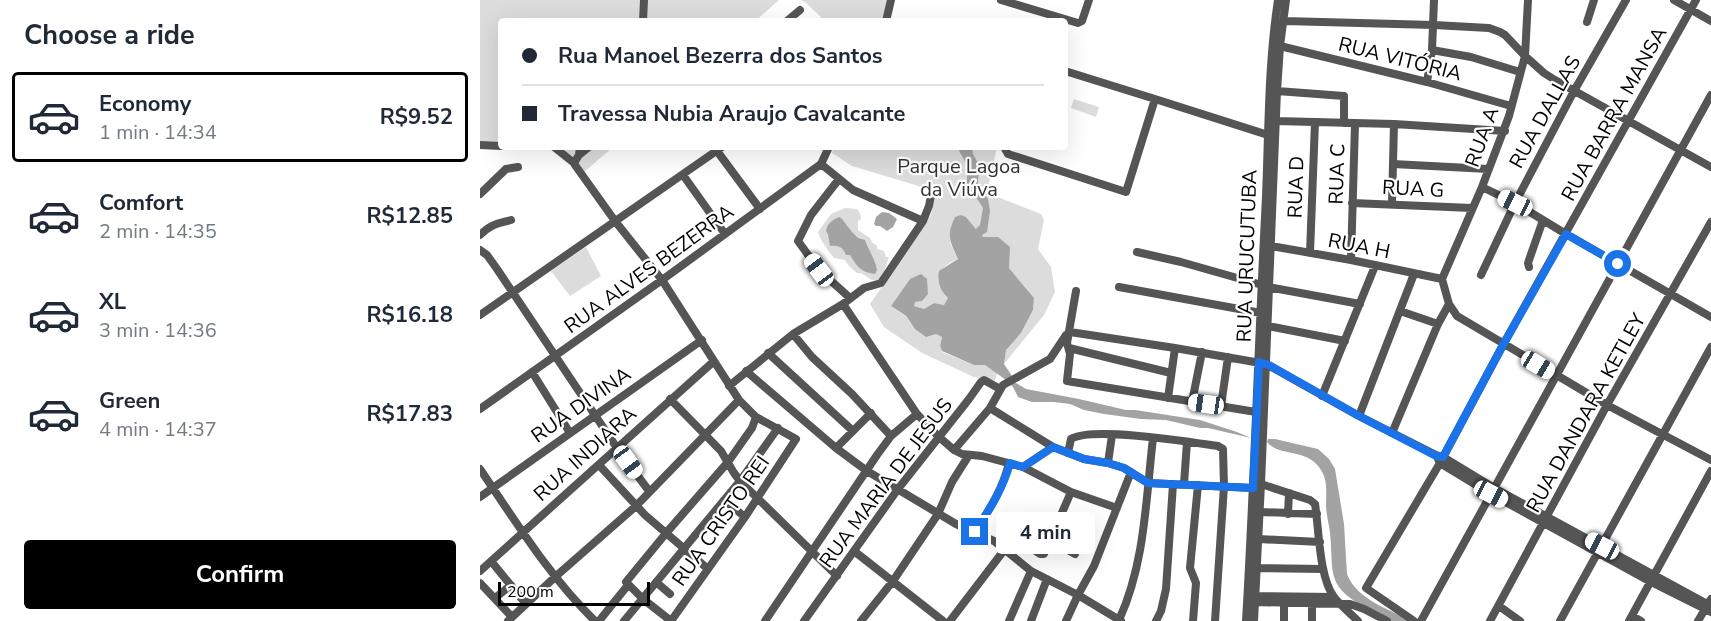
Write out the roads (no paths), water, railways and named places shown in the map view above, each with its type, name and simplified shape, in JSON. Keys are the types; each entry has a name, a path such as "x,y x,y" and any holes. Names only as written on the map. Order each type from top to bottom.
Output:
{"street":[{"path":"643,18 644,0"},
{"path":"887,18 891,0"},
{"path":"1001,0 1017,2 1042,17"},
{"path":"1068,22 1078,24 1082,21 1089,0"},
{"path":"1427,82 1432,50 1434,0"},
{"name":"RUA A","path":"1442,279 1505,131 1525,56 1528,0"},
{"path":"1587,22 1594,0"},
{"name":"RUA DALLAS","path":"1481,275 1515,203 1626,0"},
{"path":"1674,0 1711,21"},
{"name":"RUA BARRA MANSA","path":"1414,621 1366,588 1696,0"},
{"name":"RUA URUCUTUBA","path":"1271,136 1275,122 1284,21 1283,1"},
{"name":"RUA URUCUTUBA","path":"1254,621 1252,599 1253,488 1256,412 1268,326 1265,286 1272,45 1283,1"},
{"path":"791,18 800,10"},
{"path":"1284,21 1434,24 1495,30 1505,35 1544,73 1574,92 1711,167"},
{"name":"RUA VITÓRIA","path":"1280,46 1427,82 1511,106"},
{"path":"1432,50 1493,63 1520,72"},
{"path":"1068,72 1271,136"},
{"path":"1277,91 1344,96 1344,123"},
{"path":"1421,621 1711,95"},
{"path":"1006,150 1008,154 1126,192 1155,99"},
{"path":"1275,122 1394,124 1505,131"},
{"name":"RUA D","path":"1310,253 1315,122"},
{"name":"RUA C","path":"1351,260 1355,124"},
{"path":"1392,203 1394,124"},
{"path":"480,146 498,146"},
{"path":"558,150 574,163 615,221 662,280 739,400 756,417 778,428 741,481 624,621"},
{"path":"480,315 718,150"},
{"path":"720,150 760,209"},
{"name":"RUA ALVES BEZERRA","path":"480,409 556,357 821,164 828,150"},
{"path":"574,163 580,151"},
{"path":"821,164 853,190 923,221"},
{"path":"1393,164 1488,169"},
{"path":"480,194 506,170 518,167"},
{"path":"683,175 725,234"},
{"path":"839,180 811,215 798,241 819,270 850,298"},
{"path":"1482,187 1515,203 1711,317"},
{"path":"729,386 793,334 843,304 864,288 878,285 884,280 923,221 931,196"},
{"name":"RUA G","path":"1352,203 1472,208"},
{"name":"RUA URUCUTUBA","path":"1246,621 1257,568 1259,539 1261,313 1270,246 1268,216"},
{"path":"480,235 496,223 511,220"},
{"path":"1529,267 1527,263 1543,220"},
{"name":"RUA DANDARA KETLEY","path":"1490,621 1607,405 1711,222"},
{"name":"RUA H","path":"1270,246 1442,279"},
{"path":"480,250 513,292 595,416 649,491"},
{"path":"1137,252 1265,286 1360,304"},
{"path":"1322,396 1375,266"},
{"path":"1359,416 1414,274"},
{"path":"1442,279 1449,304 1457,316 1607,405 1711,460"},
{"path":"1119,287 1261,313"},
{"path":"1076,291 1067,343 1070,354 1066,381 1256,412"},
{"path":"843,304 917,414 954,450 962,454 982,456 1023,467 1071,492 1117,508"},
{"path":"1392,433 1438,324 1449,304"},
{"path":"1400,311 1438,324"},
{"path":"1268,326 1345,341"},
{"path":"954,450 990,408 1000,389 1009,381 1050,358 1066,334 1070,332 1262,363 1440,458 1492,491 1652,578 1709,606 1698,621"},
{"path":"793,334 812,357 852,394 891,436"},
{"name":"RUA DIVINA","path":"480,497 702,340"},
{"path":"1560,621 1711,347"},
{"path":"1069,348 1171,373"},
{"path":"1168,398 1175,348"},
{"path":"1191,402 1202,352"},
{"path":"768,353 853,431"},
{"path":"1221,406 1228,357"},
{"name":"RUA INDIARA","path":"480,571 713,362"},
{"path":"746,371 836,448 867,471 938,514 1007,551 1030,571 1078,595 1120,620 1129,599 1139,553 1153,438"},
{"path":"532,372 570,433"},
{"name":"RUA MARIA DE JESUS","path":"804,621 898,489 982,381 1000,389"},
{"path":"670,399 721,451 741,481 837,576"},
{"path":"480,583 495,598 510,619 636,506 739,400"},
{"path":"990,408 1053,447 1084,459 1108,463 1131,472 1148,483 1253,488"},
{"path":"836,448 871,413"},
{"path":"765,621 891,436 917,414"},
{"path":"600,621 667,532 728,462 752,428 756,417"},
{"name":"RUA CRISTO REI","path":"671,621 745,517 796,439 778,428"},
{"path":"1068,453 1071,439 1077,435 1153,438 1220,446 1223,449 1224,486 1215,621"},
{"path":"1108,463 1113,435"},
{"path":"1184,484 1187,442"},
{"path":"1023,467 1053,447"},
{"path":"861,621 893,581 938,514 952,482 969,455"},
{"path":"975,532 997,496 1010,463"},
{"path":"599,465 636,506 708,569"},
{"path":"480,469 555,577 595,621"},
{"path":"1641,621 1630,619 1711,471"},
{"path":"1066,621 1094,566 1131,472"},
{"path":"1156,621 1166,589 1173,484"},
{"path":"1261,484 1313,502 1317,514 1323,569 1328,586 1351,617 1358,621"},
{"path":"1193,621 1196,583 1190,568 1198,485"},
{"path":"950,621 1007,551 1020,541 1040,554 1044,554 1071,492"},
{"path":"1288,514 1289,493"},
{"path":"724,500 745,517"},
{"path":"1260,512 1317,514"},
{"path":"1259,539 1320,542"},
{"path":"1050,540 1075,554"},
{"path":"854,551 943,621"},
{"path":"491,561 526,604"},
{"path":"1257,568 1323,569"},
{"path":"1009,621 1030,571"},
{"path":"1031,621 1047,579"},
{"path":"656,582 670,594"},
{"path":"627,584 671,621"},
{"path":"495,598 511,585"},
{"path":"1312,601 1334,597"},
{"path":"1252,599 1312,601 1356,606 1387,621"},
{"path":"1284,621 1285,600"},
{"path":"1312,601 1312,621"},
{"path":"1498,606 1520,621"},
{"path":"654,621 660,612"}],"park label":[{"name":"Parque Lagoa da Viúva","path":"959,178"}]}
